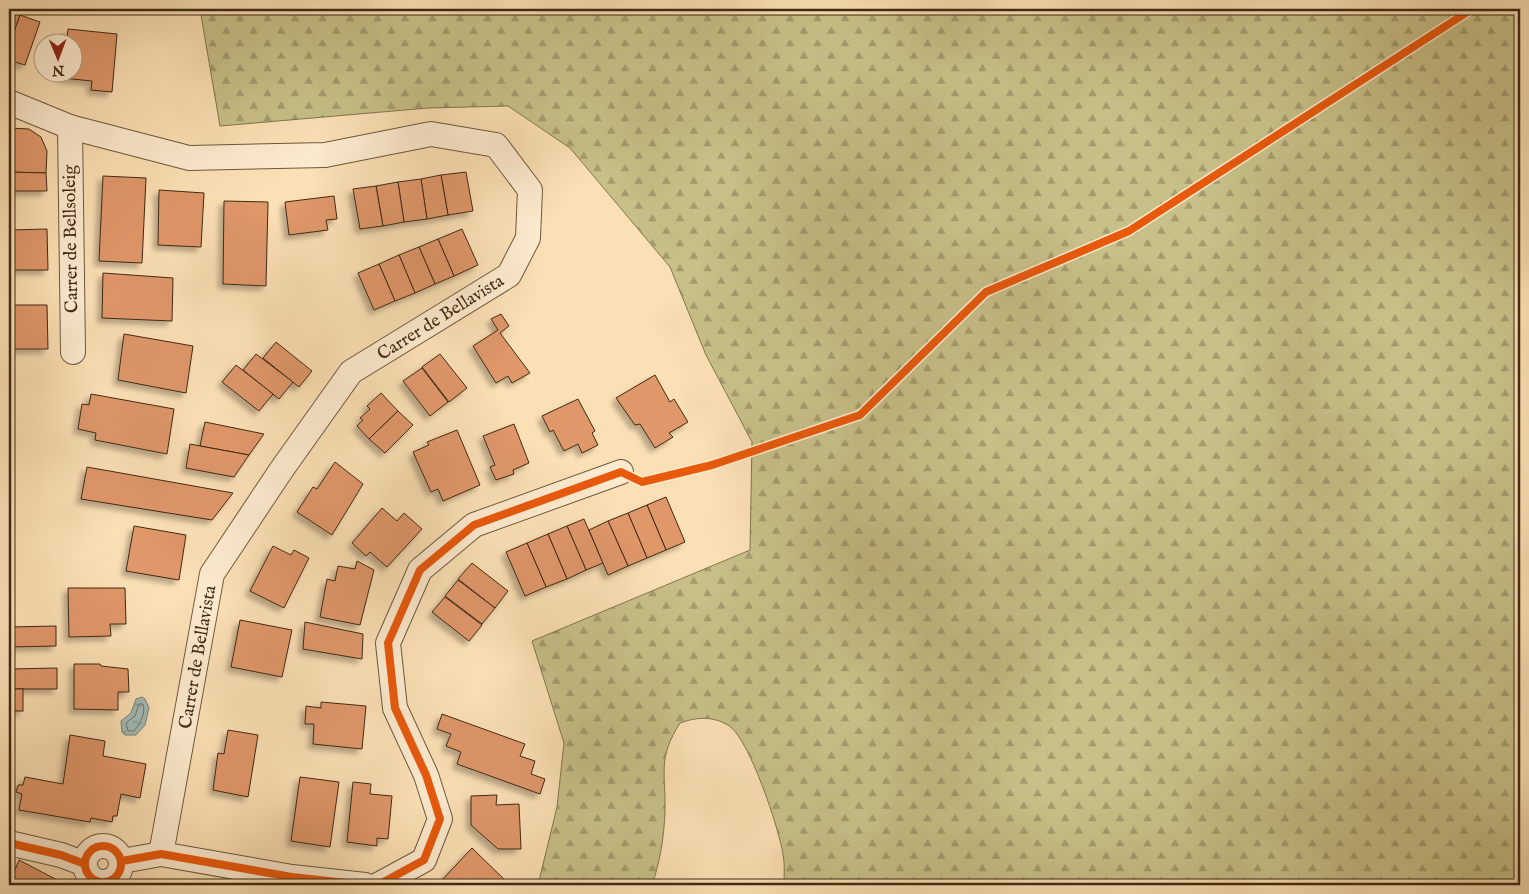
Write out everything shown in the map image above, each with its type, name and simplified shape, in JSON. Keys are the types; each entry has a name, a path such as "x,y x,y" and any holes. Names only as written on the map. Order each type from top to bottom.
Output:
{"street":[{"name":"Carrer de Bellavista","path":"9,102 70,127 189,158 325,155 431,134 496,146 530,190 528,238 508,275 351,372 282,469 212,574 161,854"},
{"name":"Carrer de Bellsoleig","path":"70,127 73,352"},
{"path":"378,885 424,860 440,819 426,775 395,708 388,642 420,570 474,525 620,472"},
{"path":"9,843 61,855 85,864"},
{"path":"102,845 114,848 122,861 118,875 105,884 91,877 85,864 88,854 96,846 102,845"},
{"path":"122,861 161,854 292,877 365,885"}],"green space":[{"path":"200,9 1520,9 1520,885 784,885 783,854 769,805 754,764 736,733 728,725 704,718 680,723 668,747 664,766 664,831 652,885 538,885 557,807 564,743 532,641 750,550 752,442 706,355 670,267 570,148 508,106 428,108 220,126"}],"water":[{"path":"142,697 149,708 145,725 136,735 125,735 122,732 121,721 131,713 136,699"}],"building":[{"path":"9,11 20,15 9,46"},
{"path":"20,15 40,22 37,32 32,32 32,45 25,65 9,60 9,46"},
{"path":"68,29 117,34 112,92 91,90 92,81 82,80 82,32 68,32"},
{"path":"9,128 29,129 41,137 47,151 46,173 9,172"},
{"path":"9,172 46,173 47,191 9,191"},
{"path":"466,172 473,211 448,215 441,175"},
{"path":"441,175 448,215 427,219 421,179"},
{"path":"103,176 146,178 142,263 99,261"},
{"path":"421,179 427,219 404,222 398,182"},
{"path":"398,182 404,222 383,226 376,186"},
{"path":"376,186 383,226 360,229 353,189"},
{"path":"159,190 204,193 201,247 158,245"},
{"path":"334,196 337,219 326,220 328,230 289,235 285,202"},
{"path":"224,201 268,202 266,286 223,284"},
{"path":"47,229 48,270 9,270 9,230"},
{"path":"462,229 478,265 454,276 438,239"},
{"path":"438,239 454,276 435,284 419,247"},
{"path":"419,247 435,284 415,293 399,255"},
{"path":"399,255 415,293 395,301 379,264"},
{"path":"379,264 395,301 374,310 358,273"},
{"path":"103,273 173,278 172,321 102,318"},
{"path":"9,305 47,305 48,349 9,349"},
{"path":"501,314 509,326 500,333 530,373 512,383 508,376 496,383 473,346 498,330 491,319"},
{"path":"124,334 193,346 186,393 118,380"},
{"path":"276,342 312,371 299,387 263,358"},
{"path":"256,354 293,382 279,399 243,370"},
{"path":"440,354 467,388 449,402 422,367"},
{"path":"236,365 273,394 259,411 222,382"},
{"path":"422,368 448,402 430,416 403,381"},
{"path":"655,375 670,402 674,399 688,422 669,433 673,437 655,448 640,424 635,425 616,398"},
{"path":"381,393 398,411 369,439 357,426 363,420 360,418 370,409 367,406"},
{"path":"91,394 174,409 167,454 95,440 96,433 78,429 82,404 89,405"},
{"path":"578,399 595,431 592,433 598,445 582,453 578,444 564,451 553,430 550,432 542,416"},
{"path":"398,411 413,425 385,453 369,439"},
{"path":"205,422 264,434 249,455 200,446"},
{"path":"514,424 529,463 513,470 514,474 496,480 490,467 495,465 483,436"},
{"path":"457,430 480,485 443,501 438,489 431,492 413,452 429,445 427,442"},
{"path":"190,444 249,455 234,477 186,468"},
{"path":"335,462 363,484 332,535 297,512 313,487 317,489"},
{"path":"87,467 233,493 212,520 81,499"},
{"path":"666,497 685,542 666,550 647,505"},
{"path":"647,505 666,550 647,558 628,513"},
{"path":"382,508 397,521 404,513 422,529 387,567 370,552 366,556 352,543"},
{"path":"628,513 647,558 628,566 608,521"},
{"path":"584,519 603,563 586,570 567,526"},
{"path":"608,521 628,566 608,575 589,530"},
{"path":"134,526 186,535 179,580 126,571"},
{"path":"567,526 586,570 567,579 548,534"},
{"path":"548,534 567,579 546,587 527,543"},
{"path":"527,543 546,587 525,596 506,552"},
{"path":"273,546 291,555 294,550 309,558 284,608 250,591"},
{"path":"357,561 374,570 360,625 320,617 327,579 335,581 338,566 355,569"},
{"path":"472,563 508,591 495,608 458,579"},
{"path":"458,580 495,608 482,624 445,596"},
{"path":"68,588 125,588 126,624 110,624 111,636 69,637"},
{"path":"445,597 482,625 469,641 432,612"},
{"path":"240,620 292,630 282,677 231,667"},
{"path":"305,622 363,634 362,659 303,649"},
{"path":"56,626 56,646 9,647 9,627"},
{"path":"74,664 100,664 101,666 128,669 129,692 118,692 118,710 74,709"},
{"path":"57,668 57,689 9,689 9,669"},
{"path":"9,689 23,689 23,711 9,711"},
{"path":"321,702 366,706 362,749 313,744 314,724 305,724 306,706 321,708"},
{"path":"9,711 11,711 11,751 9,751"},
{"path":"442,714 525,744 520,756 535,761 531,774 545,779 540,794 457,764 461,752 446,746 451,734 437,729"},
{"path":"228,730 258,735 248,797 213,790 218,753 224,754"},
{"path":"70,735 105,741 103,756 146,764 140,798 121,794 117,816 113,816 112,822 91,818 90,822 19,810 22,794 16,792 18,785 23,785 25,777 63,784"},
{"path":"300,777 339,782 330,847 291,841"},
{"path":"353,782 371,784 370,794 392,796 388,839 377,838 377,846 347,842"},
{"path":"497,795 496,805 519,804 521,849 498,849 471,825 471,796"},
{"path":"472,848 510,885 445,885 441,881"},
{"path":"19,860 63,883 62,885 9,885"},
{"path":"151,879 200,885 146,885"}],"cycle path":[{"path":"378,885 424,860 440,819 426,775 395,708 388,643 420,570 474,525 621,472 642,482 712,465 860,415 986,292 1129,231 1472,9"},
{"path":"9,843 61,855 85,864"},
{"path":"103,846 110,847 116,851 120,857 121,864 120,871 116,877 110,881 103,882 96,881 90,877 86,871 85,864 86,857 90,851 96,847 103,846"},
{"path":"122,861 161,854 292,877 365,885"}]}
